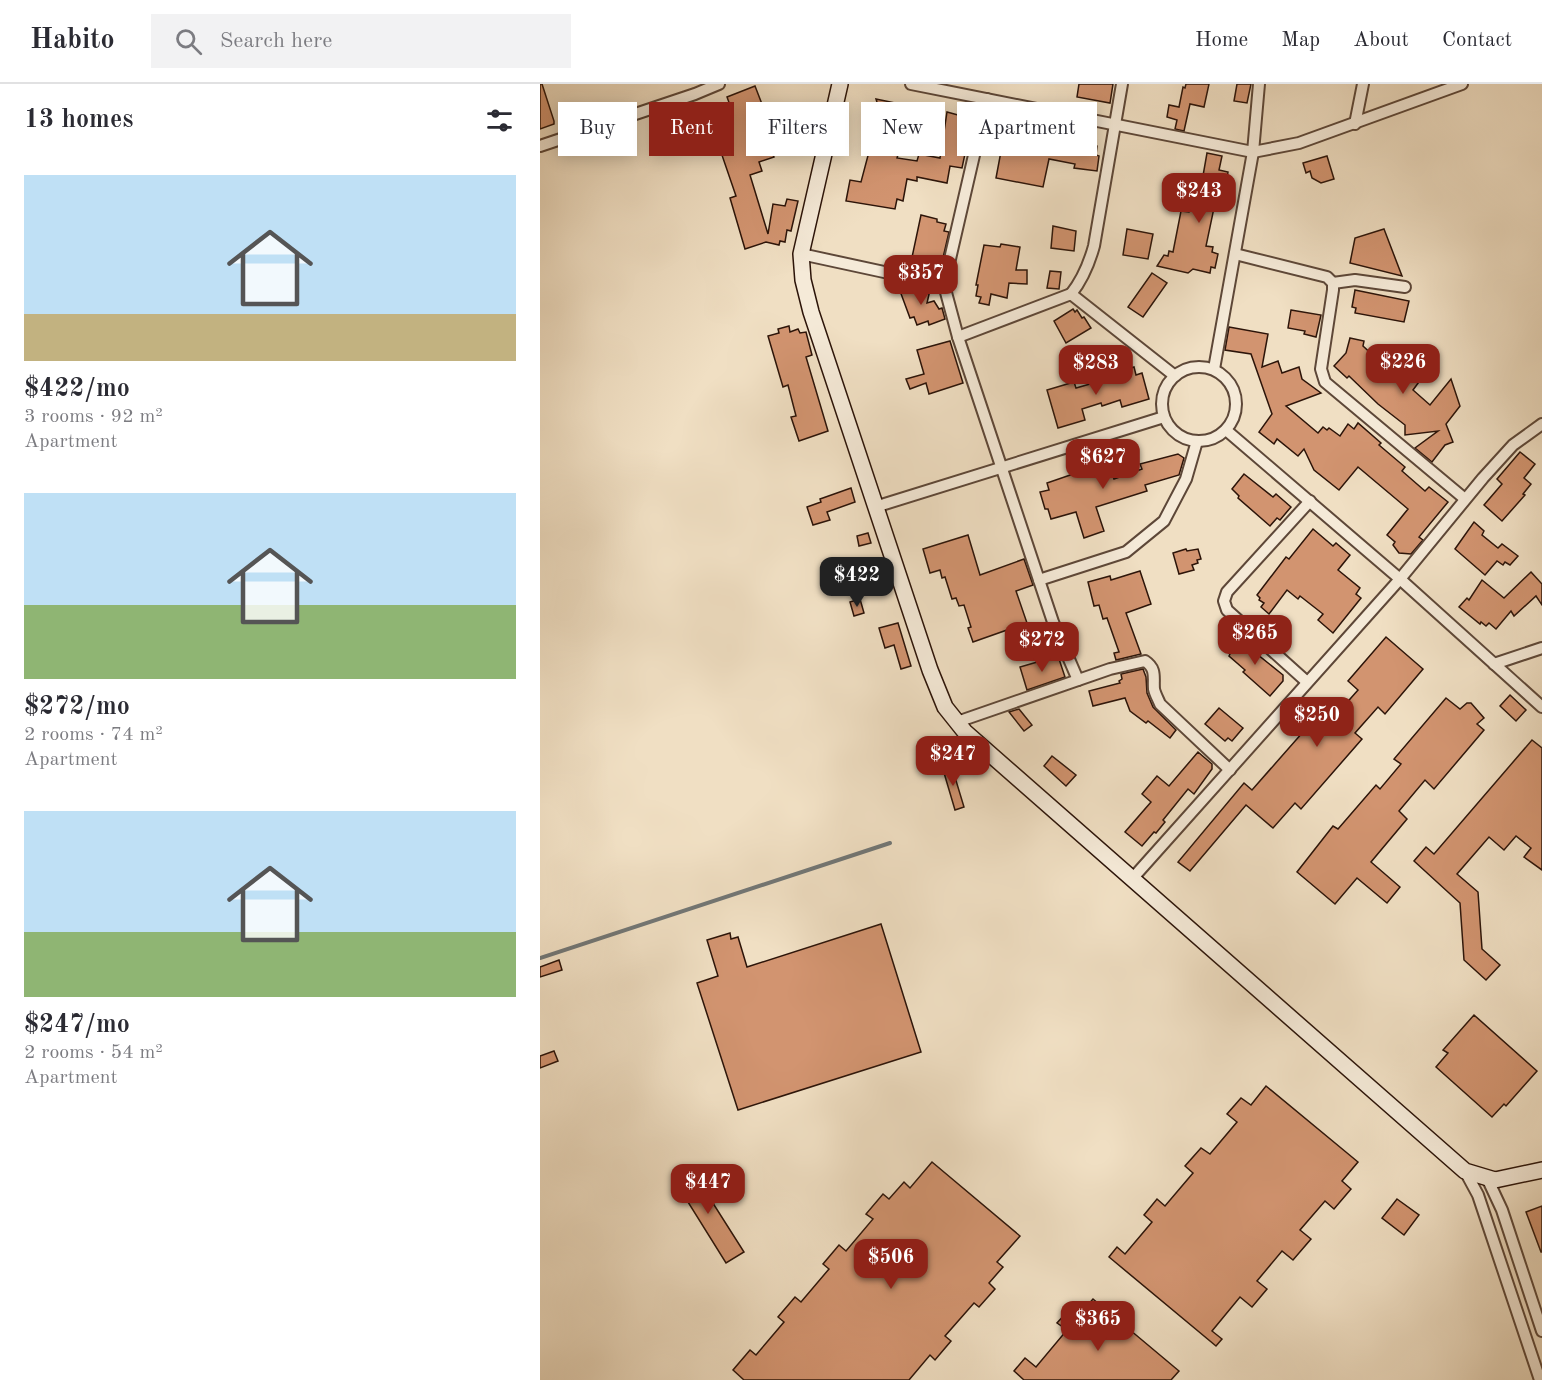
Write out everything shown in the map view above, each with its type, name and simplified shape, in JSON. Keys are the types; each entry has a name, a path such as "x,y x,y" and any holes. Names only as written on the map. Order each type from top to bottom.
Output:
{"street":[{"path":"540,146 719,84"},
{"path":"840,84 801,254 803,280 811,312 875,507 930,670 945,707 965,732 1465,1171 1488,1180 1516,1177 1542,1170"},
{"path":"911,84 1253,152 1299,143 1462,84"},
{"path":"958,337 1071,294 1079,284 1094,246 1122,84"},
{"path":"1214,369 1253,152 1259,84"},
{"path":"1355,124 1363,84"},
{"path":"987,99 944,285 958,337 1053,622 1078,680"},
{"path":"801,254 944,285"},
{"path":"1235,254 1327,277 1333,283 1321,369 1325,382 1465,499"},
{"path":"1333,283 1355,280 1405,287"},
{"path":"1071,294 1175,376"},
{"path":"1193,366 1214,369 1230,382 1237,401 1233,421 1226,430 1208,440 1197,441 1177,434 1164,417 1163,394 1167,384 1175,376 1193,366"},
{"path":"875,507 1164,417"},
{"path":"1132,879 1400,579 1465,499 1513,445 1542,424"},
{"path":"1226,430 1400,579 1542,707"},
{"path":"1039,580 1126,552 1164,521 1186,479 1197,441"},
{"path":"1307,682 1227,610 1224,601 1227,592 1310,501"},
{"path":"1494,664 1542,648"},
{"path":"957,722 1110,669 1145,661 1149,663 1155,676 1154,691 1160,704 1230,771"},
{"path":"1465,1171 1478,1195 1540,1380"},
{"path":"1488,1180 1502,1210 1542,1331"}],"building":[{"path":"540,84 542,84 554,124 540,129"},
{"path":"1079,84 1113,84 1110,103 1077,97"},
{"path":"1186,84 1209,84 1204,107 1190,104 1184,131 1175,129 1177,120 1167,117 1169,105 1179,107 1183,87 1185,88"},
{"path":"1237,84 1251,84 1247,103 1234,101"},
{"path":"755,86 761,102 746,102 746,156 774,157 759,162 762,171 750,175 768,234 773,204 785,206 787,199 798,201 791,231 787,230 785,242 780,241 779,245 766,242 745,249 730,198 736,196 722,156 734,156 734,102 729,102 727,97"},
{"path":"947,112 957,115 957,156 965,156 962,168 950,166 947,183 917,177 917,181 907,179 903,201 897,199 895,209 846,201 850,180 861,182 868,156 898,156 897,158 917,161 918,156 940,158 945,156"},
{"path":"1207,153 1222,156 1219,170 1228,172 1222,204 1215,203 1206,246 1213,247 1212,252 1218,254 1215,268 1211,267 1210,273 1193,269 1188,273 1157,266 1164,255 1168,256 1169,251 1173,252 1181,211 1189,212 1190,208 1197,210"},
{"path":"1000,156 1099,156 1097,171 1074,168 1075,164 1049,159 1043,187 996,178"},
{"path":"1327,156 1334,179 1321,183 1312,178 1310,171 1306,173 1303,163"},
{"path":"921,215 946,224 944,231 949,232 942,262 937,261 933,275 924,273 925,264 911,262"},
{"path":"1053,226 1076,231 1074,251 1051,248"},
{"path":"1127,229 1153,234 1148,259 1123,255"},
{"path":"1384,229 1402,276 1350,263 1355,238"},
{"path":"1001,244 1020,247 1016,270 1027,270 1027,284 1009,283 1007,298 991,294 989,305 979,303 981,297 976,296 978,285 976,285 984,245 1000,247"},
{"path":"1050,271 1061,272 1059,289 1047,288"},
{"path":"1152,273 1167,283 1143,317 1128,307"},
{"path":"913,286 930,290 927,303 934,301 939,309 942,308 945,319 929,325 928,321 917,325 914,317 910,318 900,291"},
{"path":"1355,290 1409,301 1404,322 1355,313 1356,308 1352,307"},
{"path":"1073,309 1075,312 1077,310 1082,318 1084,317 1091,328 1066,343 1054,321"},
{"path":"1291,310 1321,315 1316,337 1304,334 1305,331 1288,328"},
{"path":"789,326 790,332 798,329 800,333 806,332 812,355 806,357 828,431 799,441 791,417 796,416 788,385 783,387 768,336 779,333 778,329"},
{"path":"1229,327 1268,334 1262,367 1278,361 1282,373 1299,367 1302,379 1321,393 1286,406 1318,433 1323,427 1327,430 1329,428 1340,436 1348,424 1354,429 1358,423 1405,467 1402,471 1425,491 1429,487 1448,502 1419,537 1423,540 1411,554 1399,553 1393,545 1395,542 1387,535 1408,509 1358,467 1339,490 1314,470 1304,449 1298,456 1277,439 1274,444 1259,432 1272,414 1251,354 1225,350"},
{"path":"1350,338 1364,341 1363,346 1404,384 1401,357 1422,354 1423,364 1436,359 1413,390 1430,405 1451,379 1460,406 1446,424 1453,442 1445,445 1432,462 1415,448 1438,431 1405,435 1405,425 1378,404 1349,376 1347,378 1334,366 1346,353"},
{"path":"950,341 963,383 929,394 926,383 910,389 906,379 924,374 917,350"},
{"path":"1134,367 1136,375 1142,373 1149,399 1122,407 1120,400 1082,409 1085,420 1058,428 1047,390 1074,382 1076,388"},
{"path":"1520,452 1535,464 1524,478 1531,484 1523,494 1525,495 1502,521 1484,505 1502,484 1497,479"},
{"path":"1178,454 1184,458 1179,475 1145,485 1147,491 1096,507 1104,531 1084,538 1076,512 1051,519 1048,509 1045,509 1040,492 1049,490 1047,483 1108,462 1114,479 1142,469 1140,464"},
{"path":"1244,474 1273,497 1276,494 1291,507 1280,520 1277,518 1270,526 1238,498 1239,496 1232,489"},
{"path":"851,488 855,502 827,512 830,520 813,525 807,507 821,502 820,499"},
{"path":"1474,522 1484,531 1482,535 1498,548 1502,544 1518,556 1510,565 1505,562 1503,565 1497,561 1485,575 1455,549"},
{"path":"1313,529 1333,546 1336,543 1350,555 1338,570 1360,588 1356,594 1361,598 1333,633 1318,620 1323,614 1300,596 1298,599 1287,590 1269,614 1261,607 1264,603 1257,595 1286,557 1289,559"},
{"path":"868,533 871,543 859,546 857,536"},
{"path":"968,535 980,575 1024,559 1033,585 1016,591 1027,623 973,642 964,605 959,606 956,598 952,599 945,577 942,578 940,570 930,573 923,549"},
{"path":"1186,549 1187,551 1198,549 1201,559 1192,565 1194,570 1179,574 1173,553"},
{"path":"1140,571 1151,604 1126,613 1141,654 1116,660 1114,653 1119,652 1107,618 1103,619 1099,605 1094,606 1088,582 1110,576 1111,580"},
{"path":"1531,572 1542,584 1542,605 1536,596 1514,616 1511,611 1496,629 1489,623 1486,626 1481,622 1480,624 1459,607 1467,598 1469,600 1482,580 1504,598"},
{"path":"860,599 864,613 854,616 850,602"},
{"path":"898,623 911,666 901,669 894,645 885,648 879,628"},
{"path":"1231,637 1242,646 1246,641 1251,645 1252,643 1260,650 1257,654 1283,675 1283,681 1270,696 1243,672 1245,670 1223,648"},
{"path":"1386,637 1423,669 1385,714 1378,707 1355,733 1362,739 1301,809 1295,803 1273,828 1246,805 1190,871 1178,862 1244,783 1252,790 1325,707 1335,716 1358,690 1348,681"},
{"path":"1058,656 1065,677 1027,690 1020,667"},
{"path":"1143,669 1147,693 1153,707 1176,730 1170,738 1130,711 1125,698 1093,706 1089,691 1120,683 1121,674"},
{"path":"1510,695 1526,710 1516,721 1500,706"},
{"path":"1446,698 1460,709 1467,703 1471,703 1484,718 1477,724 1484,730 1434,789 1425,780 1399,811 1407,819 1371,862 1400,887 1387,903 1357,878 1335,904 1297,872 1333,826 1338,829 1376,785 1380,789 1401,764 1394,759"},
{"path":"1219,708 1243,728 1232,741 1228,738 1225,741 1205,724"},
{"path":"1019,709 1032,725 1024,731 1009,712"},
{"path":"1532,740 1542,748 1542,870 1524,857 1531,848 1516,836 1504,850 1489,837 1457,874 1478,892 1482,949 1500,965 1486,980 1464,960 1460,903 1414,861 1426,847 1434,854"},
{"path":"1198,752 1212,764 1212,769 1194,794 1188,789 1163,820 1165,822 1142,846 1125,832 1151,802 1142,794 1157,776 1169,786"},
{"path":"1052,756 1076,775 1066,786 1044,766"},
{"path":"951,764 964,807 955,810 942,766"},
{"path":"881,924 921,1052 738,1110 697,983 718,976 707,940 730,933 731,939 738,937 747,967"},
{"path":"559,960 562,970 540,977 540,967"},
{"path":"1474,1015 1537,1071 1506,1106 1504,1104 1492,1117 1436,1067 1448,1053 1443,1050"},
{"path":"554,1051 558,1061 540,1068 540,1056"},
{"path":"1266,1086 1358,1162 1342,1181 1351,1189 1334,1209 1325,1201 1300,1230 1311,1239 1293,1260 1282,1251 1257,1281 1267,1289 1252,1307 1240,1297 1212,1331 1222,1339 1216,1346 1109,1257 1117,1247 1125,1254 1152,1222 1144,1215 1157,1199 1165,1206 1193,1173 1185,1166 1201,1148 1210,1154 1237,1122 1227,1114 1241,1098 1251,1105"},
{"path":"932,1162 1020,1236 997,1262 1003,1267 989,1283 995,1289 979,1307 974,1303 945,1336 951,1341 935,1360 930,1355 909,1380 744,1380 733,1370 750,1350 756,1355 784,1322 778,1317 795,1297 801,1302 829,1269 823,1264 839,1245 846,1251 873,1219 866,1214 883,1194 889,1199 904,1182 910,1188"},
{"path":"690,1167 744,1252 726,1263 673,1178"},
{"path":"1397,1199 1419,1215 1404,1235 1382,1218"},
{"path":"1542,1206 1542,1252 1541,1252 1526,1212"},
{"path":"1093,1299 1179,1371 1171,1380 1024,1380 1014,1371 1025,1358 1036,1367 1067,1330 1057,1323 1068,1311 1076,1318"}],"waterway":[{"path":"540,958 890,843"}]}
